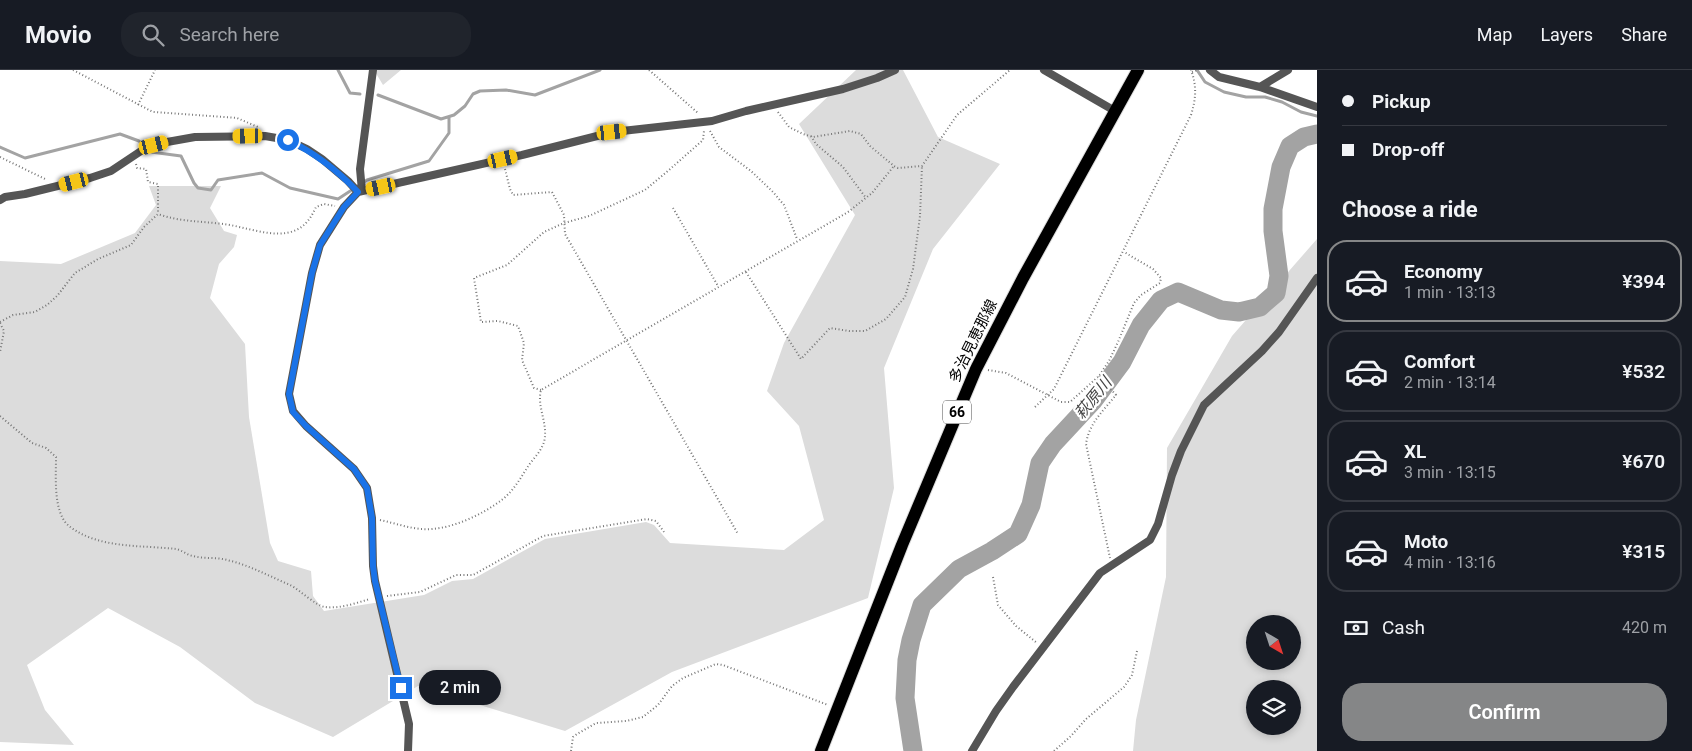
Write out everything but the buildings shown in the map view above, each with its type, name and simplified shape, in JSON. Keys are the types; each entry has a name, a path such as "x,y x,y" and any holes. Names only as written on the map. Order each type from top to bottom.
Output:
{"main road":[{"name":"多治見恵那線","path":"821,751 909,528 976,369 1023,278 1138,70"}],"street":[{"path":"360,191 360,169 372,70"},
{"path":"408,751 410,724 373,566 372,518 367,488 354,469 293,412 289,394 320,245 344,207 360,191 612,132 703,122 842,90 895,70"},
{"path":"1044,70 1116,111"},
{"path":"1210,70 1219,77 1260,87 1317,107"},
{"path":"1260,87 1288,70"},
{"path":"0,200 5,197 59,186 111,171 144,149 154,145 194,137 265,136 288,140 322,159 360,191"},
{"path":"972,751 996,711 1100,573 1150,540 1158,524 1181,451 1204,405 1262,351 1279,332 1317,278"}],"path":[{"path":"73,70 153,112 237,118 262,130"},
{"path":"138,105 155,70"},
{"path":"649,70 698,113 720,147 751,171 773,192 784,205 798,240"},
{"path":"745,271 801,359 830,328 865,331 886,319 905,297 913,269 920,216 922,166 957,114 1010,70"},
{"path":"1035,407 1054,389 1191,115 1196,92 1193,71 1198,70"},
{"path":"774,105 789,127 803,134 811,136 850,130 861,134 870,146 894,166 898,168 922,166"},
{"path":"541,390 534,388 522,360 524,343 518,326 498,321 481,322 474,278 507,266 544,232 564,222 589,216 645,190 703,140 703,122"},
{"path":"811,136 816,144 843,167 866,198"},
{"path":"0,352 4,331 0,322 13,315 35,312 47,305 58,296 75,273 98,259 131,246 144,227 158,214 158,184 148,182 146,169 137,168 134,156"},
{"path":"0,157 59,186"},
{"path":"503,159 510,189 514,195 552,192 564,215 565,234 738,534"},
{"path":"372,518 421,529 438,528 461,522 483,512 504,498 519,483 527,468 542,448 545,435 539,397 541,390 848,212 872,193 894,166"},
{"path":"158,214 189,222 224,224 262,232 283,233 296,230 307,222 316,207 324,204 344,207"},
{"path":"673,208 719,286"},
{"path":"976,369 1006,373 1061,402 1070,402 1099,376 1115,348 1134,303 1141,295 1160,283 1161,278 1153,269 1123,252"},
{"path":"1099,376 1116,395 1092,425 1086,444 1108,554 1112,565"},
{"path":"0,416 32,443 46,448 56,457 56,498 60,511 68,525 83,534 114,544 179,549 191,556 225,559 249,566 293,587 324,607 420,592 456,575 473,575 543,536 647,519 656,521 664,532"},
{"path":"994,576 998,605 1016,626 1043,647"},
{"path":"1054,751 1086,719 1124,687 1132,674 1137,651"},
{"path":"571,751 573,737 577,734 596,724 643,717 658,705 672,686 683,678 716,664 838,708"}],"shaded area":[{"path":"374,70 401,70 383,85"},
{"path":"856,70 903,70 938,137 1000,164 933,249 884,368 894,488 868,598 672,672 565,731 418,686 333,737 255,703 180,647 108,608 27,665 45,710 74,745 0,742 0,261 61,264 135,233 156,205 149,186 221,186 210,208 224,231 237,235 234,247 219,264 210,298 245,344 249,417 270,543 278,561 311,571 313,596 324,611 424,595 452,581 473,579 545,539 646,522 654,525 670,543 784,550 824,520 799,426 767,391 784,343 855,215 799,124"},
{"path":"1317,239 1317,751 1133,751 1136,720 1166,577 1167,448 1232,336"}],"waterway":[{"path":"338,70 350,93 360,94"},
{"path":"378,95 441,119 454,115 465,106 473,94 480,91 506,90 535,95 600,70"},
{"path":"1197,70 1205,82 1224,92 1246,97 1265,97 1282,102 1301,112 1317,116"},
{"path":"0,147 25,158 120,134 139,141 151,152 181,156 198,188 211,190 218,180 262,173 290,188 338,199 367,180 429,161 449,133 449,117"},
{"name":"萩原川","path":"913,751 905,698 907,660 922,605 959,569 1018,534 1031,505 1040,463 1053,444 1093,401 1122,362 1141,325 1161,300 1178,292 1221,310 1239,312 1260,307 1276,293 1279,276 1273,231 1273,209 1281,167 1290,146 1304,137 1317,134"}],"route":[{"path":"288,140 322,159 358,192 344,207 320,245 312,273 289,394 293,412 354,469 367,488 372,518 375,581 401,688"}]}
